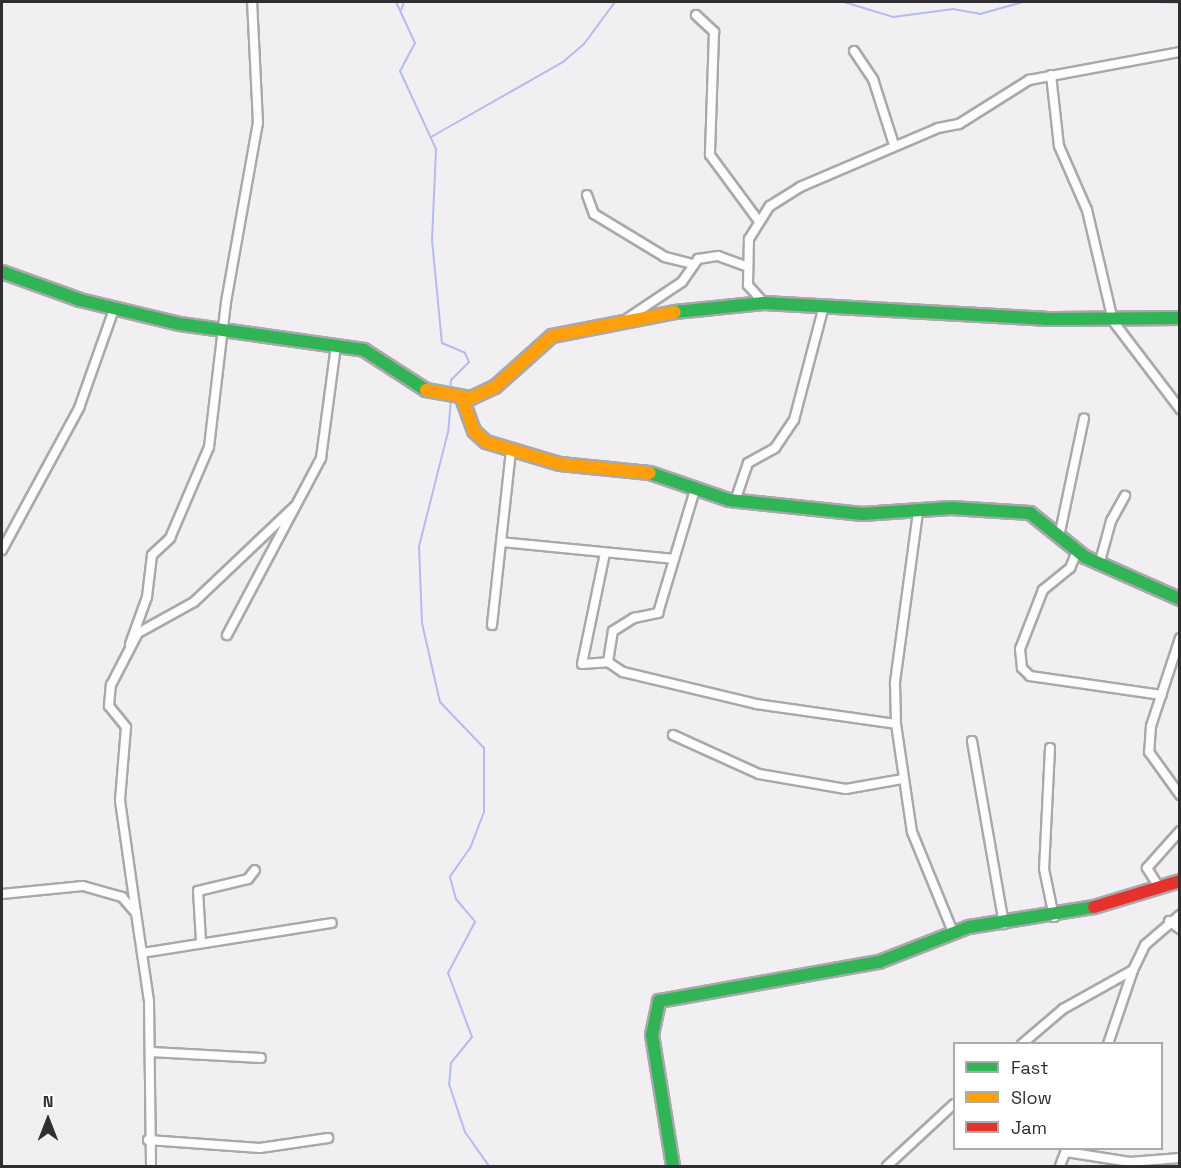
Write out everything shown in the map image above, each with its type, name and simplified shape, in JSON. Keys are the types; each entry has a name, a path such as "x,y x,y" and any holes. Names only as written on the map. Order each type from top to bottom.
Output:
{"street":[{"path":"151,1167 148,1140 151,1052 142,953 120,800 126,727 110,706 111,685 130,644 147,597 152,555 170,538 209,447 226,331 226,302 258,123 252,2"},
{"path":"696,15 714,32 710,155 758,220"},
{"path":"854,51 873,79 894,145"},
{"path":"764,303 748,285 746,266 758,220 800,187 894,145 959,124 1029,80 1179,52"},
{"path":"1051,75 1059,146 1087,210 1113,321 1179,409"},
{"path":"587,195 594,214 636,235 660,255 693,264 718,256 746,266"},
{"path":"628,318 682,282 693,264"},
{"path":"2,272 114,309 226,331 364,350 428,392 453,396 482,396 552,336 628,318 764,303 1113,321 1179,318"},
{"path":"735,501 748,463 775,448 794,420 824,306"},
{"path":"2,550 79,408 114,309"},
{"path":"227,636 321,458 336,346"},
{"path":"453,396 474,432 511,450 560,464 656,474 695,490 735,501 851,513 918,512 957,508 1030,513 1060,532 1077,551 1099,565 1179,599"},
{"path":"1060,532 1084,418"},
{"path":"492,625 511,450"},
{"path":"608,662 613,631 634,618 658,613 695,490"},
{"path":"1099,565 1111,521 1125,496"},
{"path":"130,644 138,633 194,602 294,507"},
{"path":"918,512 895,683 896,724 903,779 919,858 953,932"},
{"path":"501,542 673,559"},
{"path":"1077,551 1070,568 1043,590 1020,649 1022,668 1030,676 1162,695"},
{"path":"605,553 582,664 608,662 623,672 756,704 896,724"},
{"path":"1179,638 1162,695 1149,752 1179,795"},
{"path":"673,735 759,774 846,789 903,779"},
{"path":"972,741 1004,924"},
{"path":"1050,748 1044,869 1054,917"},
{"path":"1157,884 1147,868 1179,831"},
{"path":"201,941 198,891 248,879 255,870"},
{"path":"673,1167 652,1035 659,1001 879,962 953,932 1054,917 1157,884 1179,881"},
{"path":"2,894 83,886 122,897 135,913"},
{"path":"1109,1042 1133,970 1145,945 1169,921 1179,915"},
{"path":"1169,921 1179,929"},
{"path":"142,953 201,941 332,923"},
{"path":"1024,1042 1064,1009 1133,970"},
{"path":"151,1052 261,1058"},
{"path":"887,1167 953,1105"},
{"path":"148,1140 260,1148 328,1138"},
{"path":"1060,1167 1066,1150 1130,1162 1179,1158"}],"waterway":[{"path":"396,2 415,43 400,71 436,149 432,240 442,343 465,353 469,362 451,380 450,391"},
{"path":"401,10 404,2"},
{"path":"431,137 563,62 584,44 615,2"},
{"path":"844,2 893,17 953,9 980,14 1023,2"},
{"path":"1157,2 1180,3"},
{"path":"451,400 448,432 419,547 422,623 440,702 484,748 484,812 470,848 450,877 456,899 475,922 448,973 472,1037 451,1063 449,1084 465,1132 489,1166"}],"traffic: fast":[{"path":"2,272 80,300 180,324 364,350 426,390"},
{"path":"675,312 764,303 1046,319 1180,318"},
{"path":"650,473 729,500 862,514 951,508 1030,513 1085,557 1180,599"},
{"path":"673,1166 652,1035 659,1001 879,962 969,927 1094,907"}],"traffic: slow":[{"path":"426,390 471,398 495,387 552,336 675,312"},
{"path":"462,398 474,431 486,442 560,464 650,473"}],"traffic: jam":[{"path":"1094,907 1180,881"}]}
